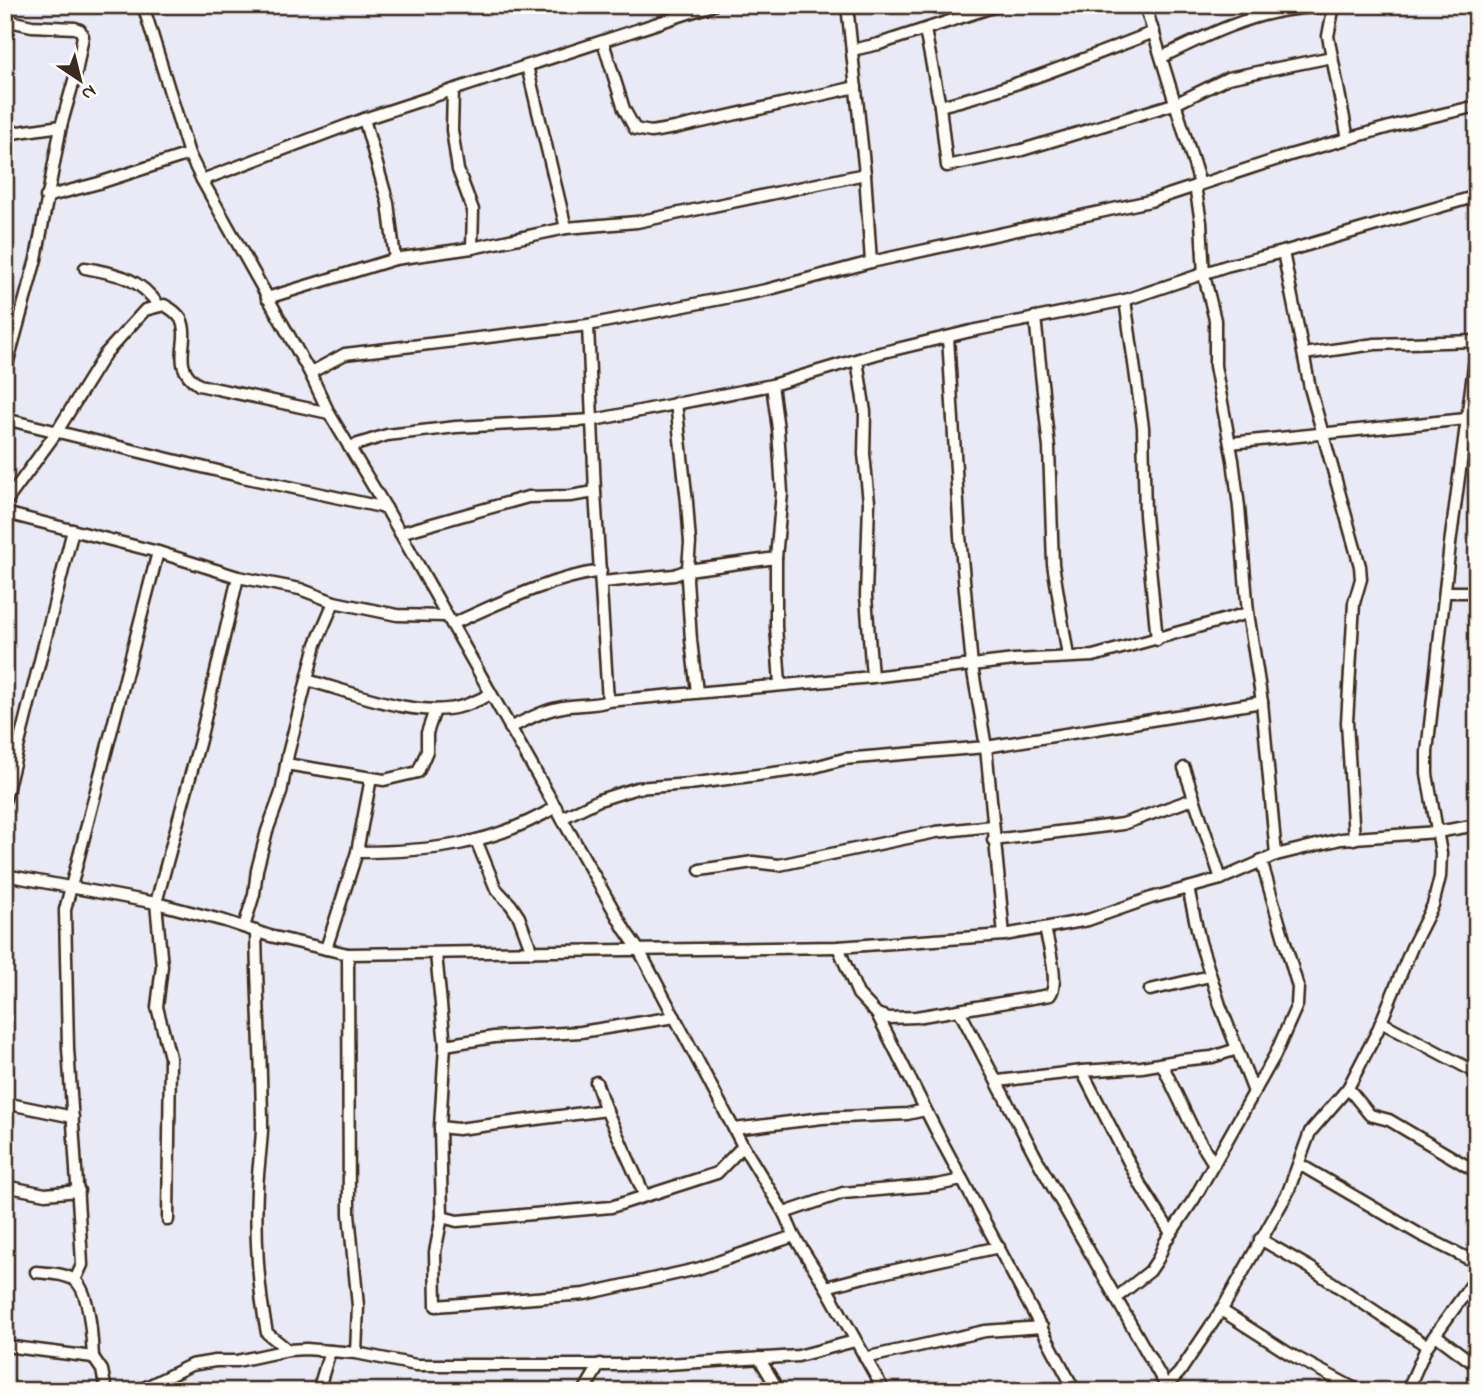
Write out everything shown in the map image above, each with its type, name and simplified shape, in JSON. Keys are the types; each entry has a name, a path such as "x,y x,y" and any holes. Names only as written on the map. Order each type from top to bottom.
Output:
{"street":[{"path":"143,5 189,154 202,180 310,373 329,413 386,508 625,930 639,950 743,1146 784,1213 794,1236 884,1391"},
{"path":"202,180 364,119 713,5"},
{"path":"847,5 865,174 871,262"},
{"path":"852,50 925,30 999,5"},
{"path":"1145,5 1177,103 1197,185 1204,275 1215,320 1215,366 1239,507 1248,613 1262,702 1276,855"},
{"path":"1162,57 1217,30 1293,9 1334,6 1328,37 1348,139"},
{"path":"5,20 32,26 75,28 80,30 83,36 46,197 36,259 5,372"},
{"path":"925,30 940,106 948,166 1022,150 1177,103 1228,78 1332,57"},
{"path":"940,106 982,96 1033,79 1154,32"},
{"path":"603,42 624,109 635,129 651,132 856,87"},
{"path":"527,66 566,228"},
{"path":"453,90 452,130 458,170 473,210 472,248"},
{"path":"310,373 345,354 588,325 766,290 871,262 1150,201 1348,139 1477,106"},
{"path":"364,119 388,203 396,259"},
{"path":"5,134 61,126"},
{"path":"46,197 189,154"},
{"path":"267,298 396,259 472,248 566,228 637,222 865,174"},
{"path":"349,447 387,435 456,427 594,420 772,385 948,337 1125,300 1226,266 1477,196"},
{"path":"1283,252 1310,388 1360,566 1354,603 1347,722 1354,839"},
{"path":"85,268 118,274 137,282 149,291 159,306"},
{"path":"1125,300 1143,427 1144,502 1157,640"},
{"path":"5,503 56,433 105,354 145,310 159,306 164,305 180,317 183,365 191,380 199,385 329,413"},
{"path":"1035,317 1049,448 1053,564 1068,656"},
{"path":"588,325 608,701"},
{"path":"948,337 960,536 972,666 986,747 1004,935"},
{"path":"959,1010 1039,1163 1167,1388 1221,1310 1288,1192 1310,1132 1348,1088 1381,1022 1412,947 1433,905 1440,877 1441,853 1427,774 1427,752 1477,342 1375,344 1304,354"},
{"path":"857,360 865,412 864,454 869,502 866,596 872,677"},
{"path":"772,385 778,419 782,493 776,558 776,625 780,684"},
{"path":"676,403 690,543 688,570 691,640 697,692"},
{"path":"5,419 386,508"},
{"path":"1230,443 1466,419"},
{"path":"400,533 528,497 595,492"},
{"path":"5,513 158,552 238,577 300,589 334,602 397,615 449,620 543,584 576,575 674,575 688,570 776,558"},
{"path":"5,799 73,530"},
{"path":"75,1280 82,1265 68,1048 65,910 158,552"},
{"path":"168,1220 170,1057 157,1007 162,966 156,903 200,740 238,577"},
{"path":"1445,592 1477,592"},
{"path":"244,927 267,831 281,793 316,644 334,602"},
{"path":"510,728 543,711 565,706 1068,656 1093,656 1248,613"},
{"path":"307,680 399,705 435,710 465,706 491,694"},
{"path":"562,818 599,800 637,788 690,785 811,768 844,758 986,747 1262,702"},
{"path":"286,764 384,780 418,772 427,751 427,733 435,710"},
{"path":"1184,768 1221,879"},
{"path":"326,948 357,852 371,778"},
{"path":"993,839 1123,824 1194,799"},
{"path":"357,852 408,852 494,837 533,821 556,807"},
{"path":"5,875 156,903 348,954 838,947 1004,935 1088,920 1150,898 1221,879 1276,855 1354,839 1437,832 1477,825"},
{"path":"700,870 753,862 779,864 924,834 992,826"},
{"path":"475,840 496,890 519,917 532,952"},
{"path":"1116,1298 1150,1271 1254,1092 1297,1005 1298,987 1261,860"},
{"path":"1188,888 1210,976 1254,1092"},
{"path":"877,1014 902,1018 1050,995 1054,980 1045,928"},
{"path":"256,931 262,1081 257,1189 261,1302 267,1333 288,1350"},
{"path":"838,947 858,994 877,1014 1074,1391"},
{"path":"348,954 349,1214 358,1306 356,1353"},
{"path":"436,954 445,1045 440,1127 442,1217 435,1252 438,1307 584,1294 697,1269 794,1236"},
{"path":"1150,990 1210,976"},
{"path":"445,1045 494,1037 581,1032 675,1017"},
{"path":"1381,1022 1477,1073"},
{"path":"998,1081 1082,1070 1162,1065 1182,1060 1212,1058 1237,1049"},
{"path":"1162,1065 1196,1135 1214,1164"},
{"path":"1082,1070 1140,1184 1171,1233"},
{"path":"596,1082 645,1196"},
{"path":"1348,1088 1370,1115 1389,1120 1477,1172"},
{"path":"5,1103 73,1116"},
{"path":"440,1127 458,1129 607,1110"},
{"path":"734,1129 822,1118 907,1114 925,1110"},
{"path":"442,1217 457,1221 611,1207 717,1173 743,1146"},
{"path":"1299,1164 1419,1234 1477,1262"},
{"path":"784,1213 843,1193 937,1185 962,1180"},
{"path":"5,1186 45,1194 79,1191"},
{"path":"1260,1239 1309,1267 1427,1346"},
{"path":"826,1287 999,1247"},
{"path":"36,1272 53,1273 75,1280 83,1290 92,1331 93,1357 102,1370 106,1391"},
{"path":"1407,1391 1427,1346 1437,1336 1477,1277"},
{"path":"1221,1310 1288,1353 1359,1391"},
{"path":"865,1358 985,1331 1042,1326"},
{"path":"1437,1336 1477,1366"},
{"path":"138,1391 191,1366 215,1361 237,1361 288,1350 356,1353 416,1365 651,1365 798,1356 855,1342"},
{"path":"5,1346 93,1357"},
{"path":"318,1391 330,1351"},
{"path":"759,1358 779,1391"},
{"path":"584,1391 600,1364"}]}
